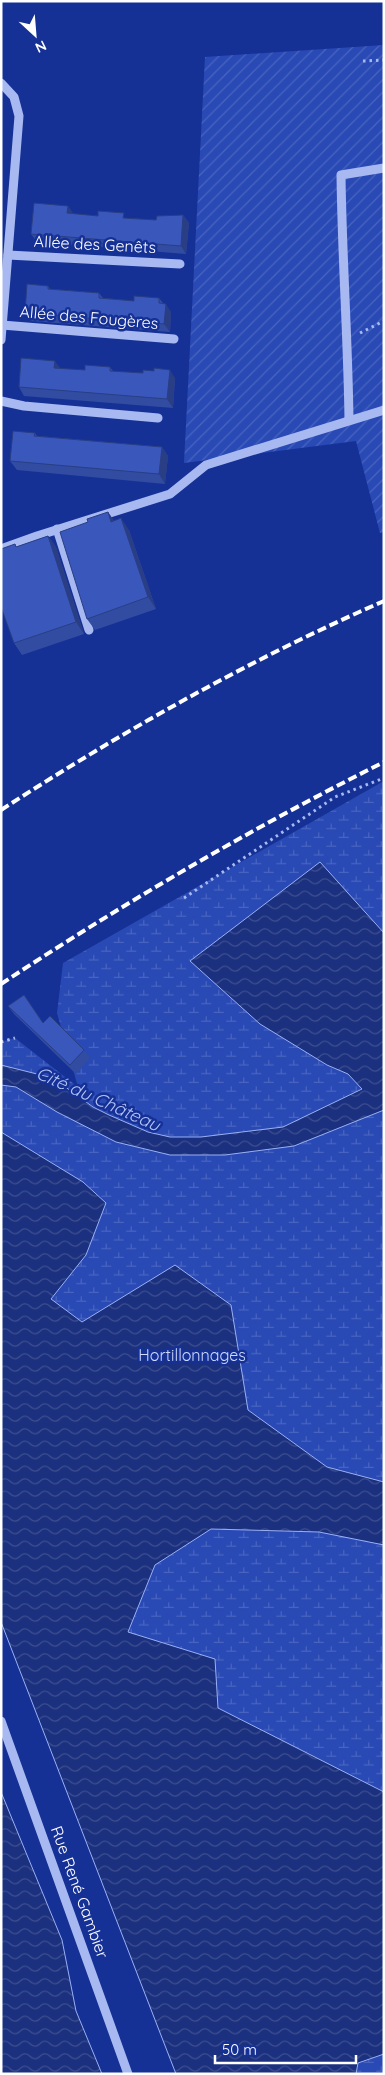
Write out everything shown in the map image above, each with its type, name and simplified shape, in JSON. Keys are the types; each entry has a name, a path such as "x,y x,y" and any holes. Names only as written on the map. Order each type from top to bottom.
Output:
{"street":[{"path":"1,83 14,97 19,116 1,340"},
{"path":"349,420 348,339 342,255 340,176 384,168"},
{"name":"Allée des Genêts","path":"8,255 180,264"},
{"name":"Allée des Fougères","path":"2,325 174,339"},
{"path":"1,401 24,406 158,418"},
{"path":"1,549 57,529 170,494 206,465 384,410"},
{"path":"57,529 89,630"},
{"name":"Rue René Gambier","path":"1,1721 128,2074"}],"path":[{"path":"363,61 384,60"},
{"path":"348,339 384,321"},
{"path":"184,898 335,797 384,778"},
{"path":"1,1042 15,1038"}],"green space":[{"path":"384,45 384,532 380,533 356,441 184,463 205,57"},
{"name":"Hortillonnages","path":"384,781 384,2074 176,2074 1,1622 1,1042 15,1038 78,1087 57,1013 63,963"}],"water":[{"path":"320,862 384,933 384,1110 294,1146 225,1155 170,1155 116,1142 57,1112 16,1087 1,1085 1,1065 53,1078 93,1107 148,1132 170,1137 201,1137 283,1127 362,1089 348,1074 327,1065 260,1024 190,961"},
{"path":"1,1132 83,1182 106,1203 86,1255 51,1299 82,1322 175,1265 231,1305 248,1410 327,1467 384,1482 384,1545 319,1532 211,1529 155,1565 128,1632 215,1659 218,1708 384,1792 384,2054 358,2063 356,2074 176,2074 1,1622"},
{"path":"1,1792 62,1940 76,2011 102,2074 1,2074"}],"building":[{"path":"34,203 68,206 67,213 98,216 98,211 124,213 123,218 156,220 157,216 183,215 181,246 31,234"},
{"path":"27,284 48,286 48,289 99,293 99,298 134,301 134,296 159,298 159,303 166,304 164,324 25,313"},
{"path":"21,358 55,361 54,368 85,370 85,365 110,367 110,371 143,373 143,370 154,371 154,368 170,370 167,399 19,387"},
{"path":"13,431 35,433 34,436 162,447 159,474 10,461"},
{"path":"108,512 111,522 121,518 148,597 87,619 60,532 88,522 87,519"},
{"path":"48,536 76,622 14,643 1,607 1,549 15,544 16,547"},
{"path":"24,995 43,1023 50,1016 84,1050 70,1065 8,1006"}],"railway":[{"path":"1,810 94,752 188,698 285,647 384,601"},
{"path":"1,984 94,924 189,867 286,813 384,762"}],"water label":[{"name":"Cité du Château","path":"98,1099"}]}
